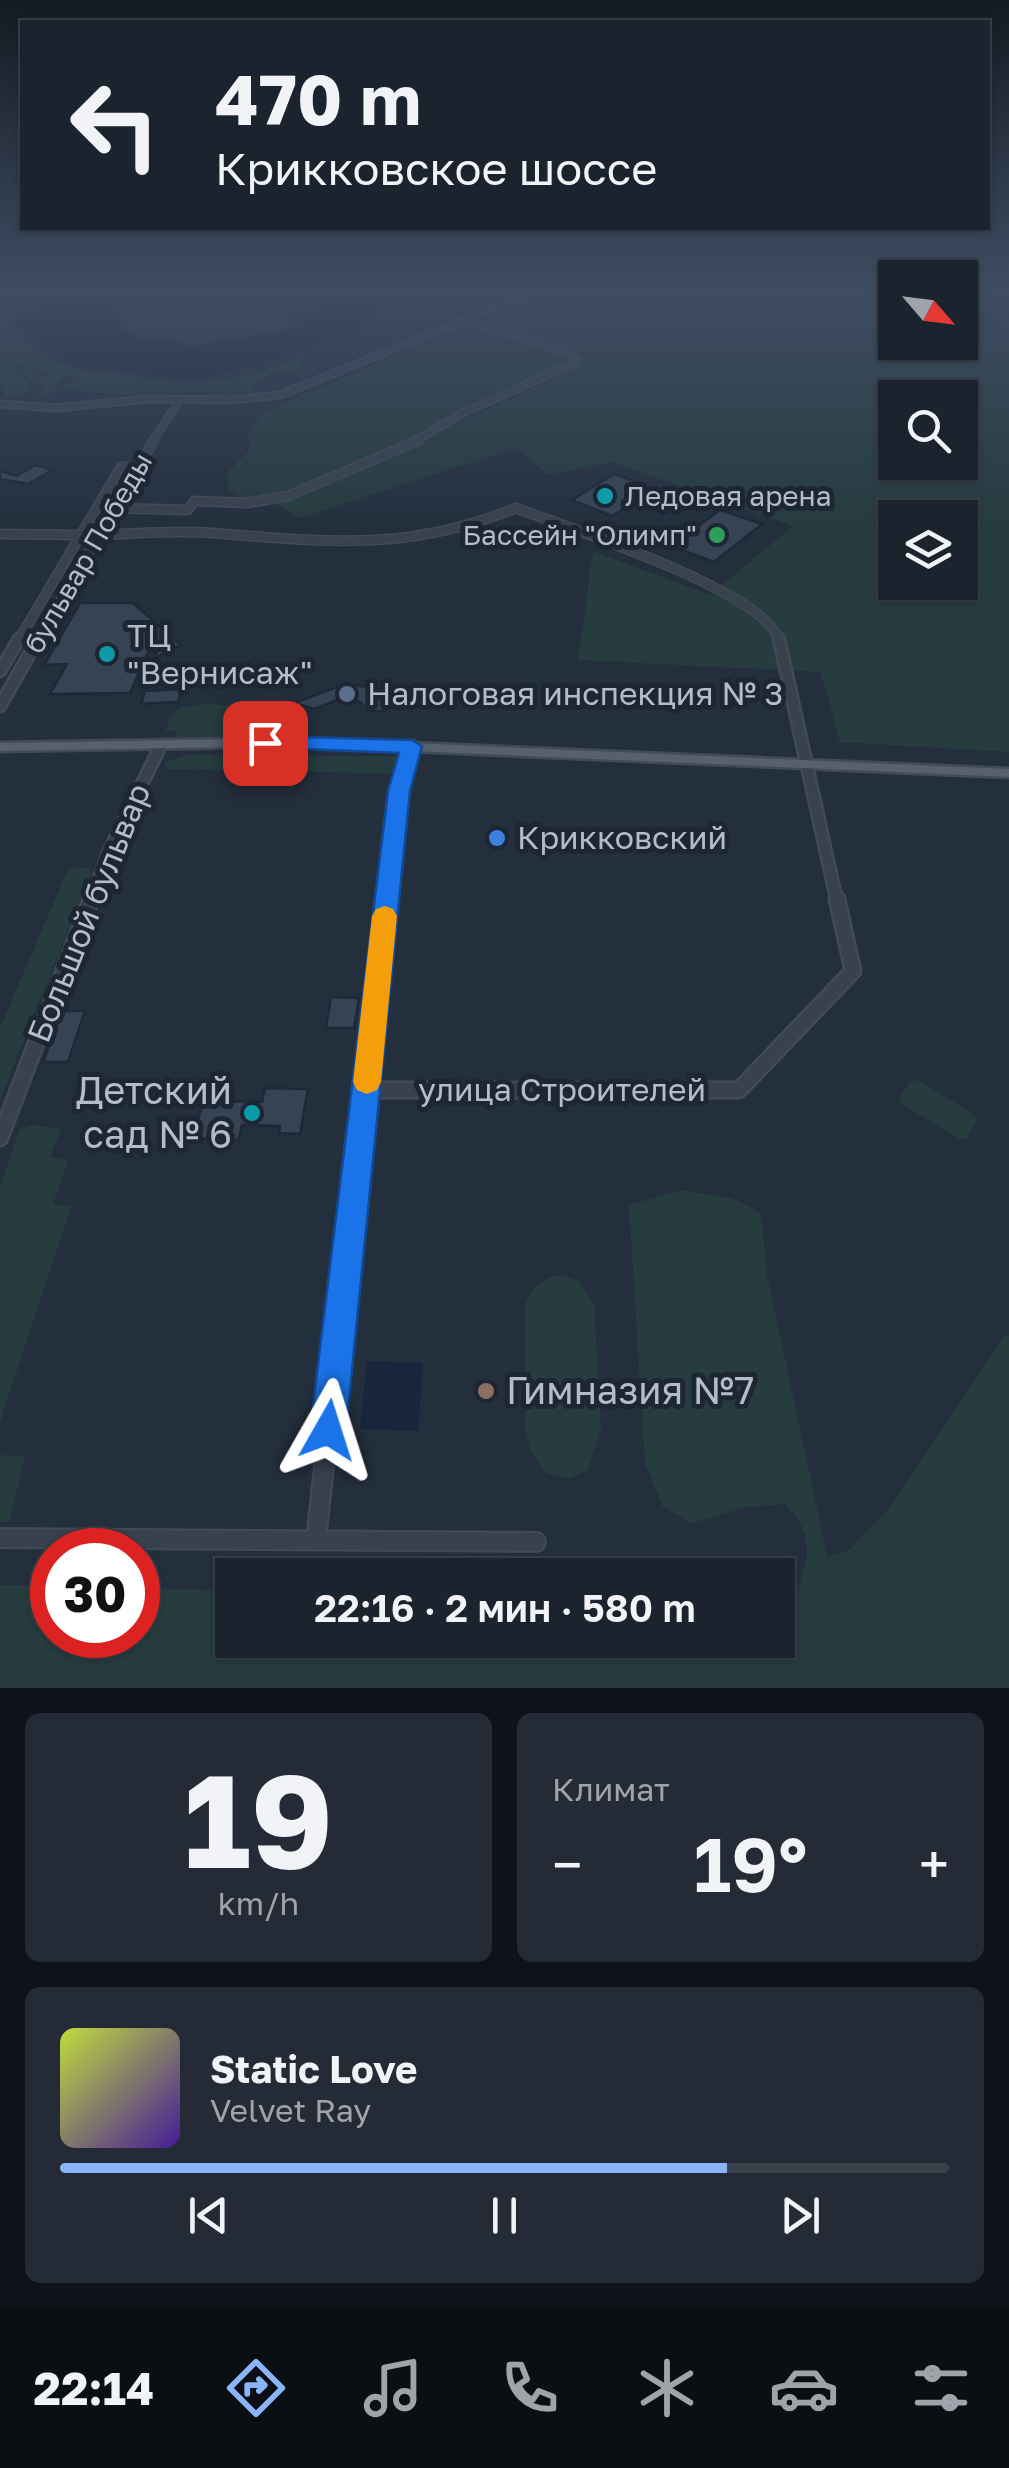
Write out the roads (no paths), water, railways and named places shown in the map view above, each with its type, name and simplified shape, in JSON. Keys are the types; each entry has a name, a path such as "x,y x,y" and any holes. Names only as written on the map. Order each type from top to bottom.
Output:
{"main road":[{"path":"0,750 411,749 1009,775"}],"street":[{"path":"0,404 82,408 144,399 250,400 280,395 351,368"},
{"path":"113,508 188,510 194,501 248,503 288,496 428,436 463,413 564,368"},
{"name":"бульвар Победы","path":"0,706 136,467 179,400"},
{"path":"0,671 121,467 136,467"},
{"path":"98,535 229,535 278,542 382,543 464,530 516,508 730,592 769,620 777,632 787,670 806,766"},
{"path":"0,534 80,535"},
{"name":"Большой бульвар","path":"0,1138 109,851 159,748"},
{"path":"316,1540 399,791 411,749"},
{"name":"улица Строителей","path":"366,1090 738,1090 852,971 806,766"},
{"path":"0,1538 536,1542"}],"water":[{"path":"98,368 246,368 194,380"},
{"path":"367,1361 423,1363 418,1431 360,1429"}],"place":[{"name":"Ледовая арена","path":"605,496"},
{"name":"Бассейн \"Олимп\"","path":"717,535"},
{"name":"ТЦ \"Вернисаж\"","path":"107,654"},
{"name":"Налоговая инспекция № 3","path":"347,694"},
{"name":"Крикковский","path":"497,838"},
{"name":"Детский сад № 6","path":"252,1113"},
{"name":"Гимназия №7","path":"486,1391"}]}
